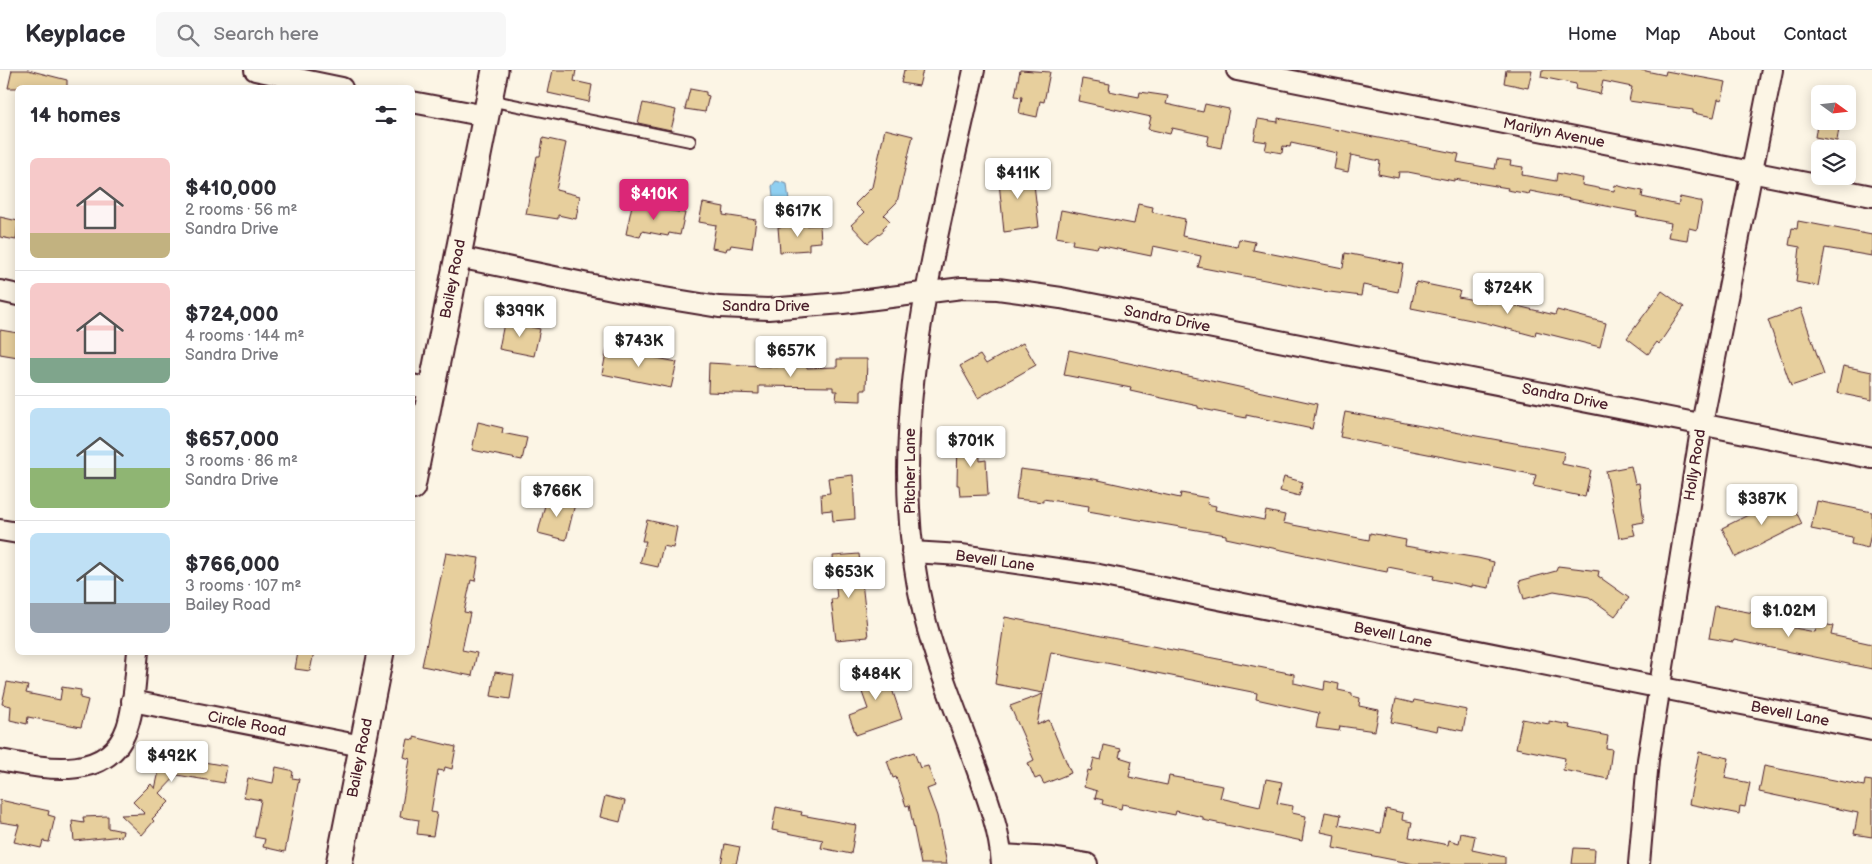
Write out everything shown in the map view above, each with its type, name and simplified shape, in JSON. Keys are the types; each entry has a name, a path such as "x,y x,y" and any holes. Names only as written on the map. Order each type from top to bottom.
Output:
{"street":[{"path":"255,70 328,85"},
{"name":"Bailey Road","path":"415,458 422,387 458,257 495,70"},
{"name":"Pitcher Lane","path":"974,70 927,291 908,438 907,493 912,552 933,648 989,801 1002,859"},
{"name":"Marilyn Avenue","path":"1237,70 1872,196"},
{"name":"Holly Road","path":"1639,864 1648,760 1702,424 1772,70"},
{"path":"415,102 487,108"},
{"name":"Sandra Drive","path":"458,257 622,291 719,307 768,309 843,303 927,291 962,288 998,289 1061,298 1872,458"},
{"path":"0,291 15,294"},
{"path":"0,530 15,532"},
{"name":"Bevell Lane","path":"912,552 961,555 1099,575 1659,689 1872,730"},
{"path":"0,760 76,769 98,762 115,750 127,729 138,655"},
{"name":"Bailey Road","path":"339,864 380,655"},
{"name":"Circle Road","path":"132,701 362,746"},
{"path":"1002,859 1052,858 1087,864"}],"lane":[{"path":"487,108 690,141"}],"water":[{"path":"776,181 787,184 790,210 788,213 786,211 779,212 774,208 772,186"}],"building":[{"path":"12,70 28,70 67,80 67,85 15,85 15,88 8,88"},
{"path":"553,70 576,70 574,81 592,85 589,102 548,93"},
{"path":"904,70 923,70 919,86 901,83"},
{"path":"1020,70 1050,72 1044,102 1040,101 1037,117 1019,113 1022,97 1015,96"},
{"path":"1506,70 1532,70 1528,88 1504,83"},
{"path":"1542,70 1641,70 1665,75 1666,71 1726,82 1722,100 1718,99 1714,117 1693,113 1693,110 1629,101 1632,87 1603,81 1600,94 1575,89 1576,84 1541,77"},
{"path":"1082,79 1110,84 1109,91 1139,97 1140,92 1168,96 1166,104 1203,112 1205,104 1229,109 1221,148 1207,145 1209,136 1172,128 1170,134 1148,129 1151,117 1078,101"},
{"path":"690,89 706,92 706,95 709,96 705,112 685,109"},
{"path":"643,103 676,110 671,130 638,123"},
{"path":"1278,118 1459,154 1457,162 1495,169 1497,159 1511,161 1510,165 1523,167 1522,175 1556,181 1557,173 1583,178 1582,185 1614,191 1615,185 1643,191 1642,197 1678,205 1680,197 1702,201 1697,230 1689,228 1687,240 1668,237 1671,223 1636,216 1637,212 1530,191 1529,194 1507,190 1508,188 1454,179 1454,181 1408,172 1399,172 1398,178 1378,174 1380,161 1351,155 1348,172 1334,169 1337,153 1291,143 1290,147 1283,146 1282,153 1265,150 1267,142 1254,140 1258,119 1278,122"},
{"path":"885,129 913,136 897,202 884,215 890,221 883,228 884,230 868,243 851,225 864,213 855,204 872,187"},
{"path":"1816,130 1839,130 1837,140 1815,137"},
{"path":"543,138 566,143 556,190 580,196 576,219 558,215 558,219 526,214 537,156 540,156"},
{"path":"1032,167 1039,227 1004,232 998,172"},
{"path":"703,203 724,207 723,215 756,220 752,248 731,245 726,251 712,248 716,225 699,222"},
{"path":"1138,204 1153,207 1152,212 1185,219 1182,236 1237,247 1239,239 1255,242 1253,250 1343,268 1345,253 1403,264 1398,292 1363,285 1361,296 1322,291 1198,267 1201,256 1153,246 1151,256 1098,245 1097,248 1072,244 1073,240 1056,237 1061,210 1134,224"},
{"path":"632,205 685,213 680,235 669,233 668,236 642,231 640,237 626,234"},
{"path":"0,217 15,220 15,240 0,237"},
{"path":"1798,221 1872,235 1872,256 1825,248 1818,286 1796,282 1800,247 1789,245 1792,228 1797,229"},
{"path":"820,225 821,242 809,243 809,250 780,252 778,227"},
{"path":"1416,282 1460,291 1458,297 1491,303 1492,300 1555,315 1557,310 1606,323 1600,347 1536,331 1535,336 1486,323 1411,308"},
{"path":"1662,291 1684,307 1659,344 1657,342 1648,354 1627,338"},
{"path":"1801,308 1824,375 1791,386 1768,320"},
{"path":"514,321 540,329 534,356 499,349 504,323 513,324"},
{"path":"0,330 15,332 15,356 0,354"},
{"path":"1023,343 1036,365 978,398 960,366 980,355 986,364"},
{"path":"607,348 677,362 671,388 602,374"},
{"path":"1069,350 1317,404 1312,429 1246,415 1246,418 1198,408 1198,406 1130,391 1131,388 1064,375"},
{"path":"787,359 804,359 807,368 837,367 837,359 867,359 866,390 861,390 861,401 836,400 837,391 833,391 833,387 759,386 759,394 708,392 709,363 778,367 778,363 788,362"},
{"path":"1843,366 1872,372 1872,400 1837,393"},
{"path":"1345,412 1564,452 1562,464 1591,470 1585,497 1533,486 1536,475 1340,437"},
{"path":"478,422 503,428 502,433 527,438 522,460 472,450"},
{"path":"979,436 980,461 986,460 988,495 960,496 959,485 957,485 958,437"},
{"path":"1631,466 1635,484 1639,483 1644,522 1632,524 1635,535 1619,538 1606,471"},
{"path":"1020,469 1094,479 1180,498 1181,493 1208,498 1207,504 1216,506 1215,510 1264,520 1266,511 1285,515 1283,523 1369,540 1370,533 1406,540 1405,546 1494,562 1489,588 1472,585 1472,587 1433,579 1434,576 1388,567 1387,572 1361,567 1226,538 1226,535 1088,511 1089,506 1043,499 1043,502 1016,499"},
{"path":"853,475 855,519 833,521 832,510 822,511 821,494 830,493 828,478"},
{"path":"1284,477 1303,482 1299,496 1280,491"},
{"path":"1788,495 1802,524 1736,557 1722,528"},
{"path":"547,497 575,504 566,540 538,533"},
{"path":"1817,501 1872,512 1872,528 1868,548 1851,544 1852,537 1811,529"},
{"path":"647,520 677,527 673,548 663,546 658,567 640,563 646,541 642,541"},
{"path":"446,553 479,558 475,581 471,580 464,612 470,613 462,650 477,653 472,676 422,666"},
{"path":"859,554 868,637 836,640 831,599 837,599 833,556"},
{"path":"1558,566 1599,571 1598,576 1629,598 1615,616 1589,597 1554,591 1524,599 1519,581 1556,571"},
{"path":"1715,606 1759,614 1758,621 1815,632 1818,623 1833,626 1831,635 1872,644 1872,669 1734,640 1733,642 1709,638"},
{"path":"1005,617 1294,674 1294,683 1324,690 1325,681 1339,684 1338,690 1352,693 1352,696 1360,698 1359,706 1379,710 1375,731 1340,726 1339,731 1316,728 1319,713 1256,699 1257,693 1051,652 1043,693 995,684"},
{"path":"297,655 313,655 310,671 295,669"},
{"path":"883,662 902,719 856,735 849,716 868,709 858,681 866,678 863,669"},
{"path":"495,672 514,675 510,699 491,696"},
{"path":"7,682 28,686 26,693 60,700 62,687 81,690 80,698 88,700 81,727 28,717 27,724 10,720 11,706 2,704"},
{"path":"1043,694 1037,725 1049,720 1071,773 1044,784 1040,777 1035,779 1028,763 1034,760 1010,706"},
{"path":"1396,699 1413,703 1414,700 1467,710 1463,731 1438,726 1437,731 1391,722"},
{"path":"1522,719 1549,724 1549,721 1570,725 1569,728 1608,736 1606,748 1612,749 1608,779 1563,770 1565,758 1516,748"},
{"path":"414,737 456,747 452,769 445,767 444,771 438,770 431,812 437,813 433,836 417,834 419,820 400,817 410,759 404,757 408,739 414,740"},
{"path":"165,745 193,751 192,757 204,759 204,762 227,766 224,783 177,775 160,793 169,802 152,819 154,821 142,835 121,815 145,814 133,802 151,784 155,789"},
{"path":"1104,745 1121,749 1119,757 1132,761 1129,777 1167,785 1169,776 1223,786 1220,798 1260,807 1266,779 1282,782 1277,803 1293,806 1292,813 1306,816 1302,841 1203,820 1203,817 1176,811 1175,815 1122,804 1121,809 1102,804 1103,800 1095,798 1097,791 1084,787 1088,770 1091,771 1094,758 1101,760"},
{"path":"914,752 920,768 928,766 935,786 927,789 937,816 947,864 921,864 909,805 906,806 896,777 893,778 887,761"},
{"path":"1699,752 1729,758 1725,778 1750,783 1745,807 1740,806 1739,814 1689,804"},
{"path":"1764,766 1864,786 1865,780 1872,781 1872,837 1854,834 1858,813 1759,792"},
{"path":"276,767 290,770 293,772 292,778 299,779 285,852 263,847 265,839 254,837 261,800 244,797 248,778 273,783"},
{"path":"605,796 625,801 620,822 600,817"},
{"path":"0,800 49,811 48,815 55,817 49,842 43,841 41,848 14,842 19,825 0,822"},
{"path":"776,807 802,812 801,815 856,825 851,854 821,848 823,840 772,830"},
{"path":"1386,809 1403,813 1402,820 1412,822 1409,837 1448,845 1449,840 1459,843 1461,833 1475,836 1472,850 1505,857 1505,864 1414,864 1333,848 1335,835 1321,832 1325,812 1341,815 1339,825 1381,833"},
{"path":"108,816 108,828 123,831 122,836 74,841 72,821 84,823 83,817"},
{"path":"725,844 740,847 736,864 721,864"},
{"path":"1574,848 1595,849 1594,864 1572,864"}]}
